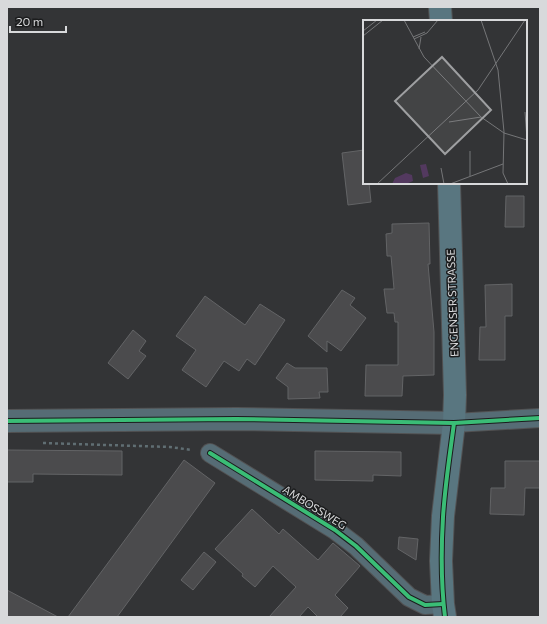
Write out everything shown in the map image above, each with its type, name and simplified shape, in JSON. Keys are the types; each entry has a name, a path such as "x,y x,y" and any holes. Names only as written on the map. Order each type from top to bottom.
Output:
{"main road":[{"path":"440,7 441,20"},
{"name":"ENGENSER STRASSE","path":"444,610 441,561 443,516 454,423 455,395 449,184"}],"street":[{"path":"7,421 236,419 454,423 540,418"},
{"name":"AMBOSSWEG","path":"210,453 335,530 356,546 409,597 425,605 444,610"}],"path":[{"path":"38,443 170,447 210,453"}],"building":[{"path":"363,150 363,184 369,184 371,202 348,205 342,153"},
{"path":"506,196 524,196 524,227 505,227"},
{"path":"429,223 430,264 428,264 434,332 434,375 403,376 402,396 365,396 366,365 398,365 398,322 395,322 394,313 387,313 384,289 394,289 391,256 387,256 386,234 392,233 392,224"},
{"path":"512,284 512,316 505,316 505,360 479,360 480,327 486,327 485,285"},
{"path":"342,290 355,298 350,305 366,318 341,351 327,341 327,352 308,336"},
{"path":"205,296 245,325 260,304 285,320 255,365 247,359 239,371 224,361 206,387 182,370 196,350 176,336"},
{"path":"133,330 146,341 139,351 146,356 128,379 108,363"},
{"path":"287,363 295,368 327,368 328,392 319,392 320,398 288,399 288,387 276,378"},
{"path":"7,450 122,451 122,475 33,474 33,482 7,482"},
{"path":"315,451 401,452 401,476 373,475 373,481 315,480"},
{"path":"184,460 215,483 117,617 68,617"},
{"path":"505,461 540,461 540,488 525,488 524,515 490,514 491,488 505,488"},
{"path":"252,509 279,534 283,529 318,560 333,543 360,566 335,595 348,608 340,617 318,617 308,607 299,617 269,617 296,587 273,566 255,587 215,549"},
{"path":"399,537 418,539 416,560 398,549"},
{"path":"204,552 216,562 193,590 181,580"},
{"path":"7,590 58,617 7,617"}],"cycle path":[{"path":"7,421 236,419 454,423 540,418"},
{"path":"445,617 442,580 442,529 454,423"},
{"path":"210,453 335,530 356,546 409,597 425,605 443,604"}]}
